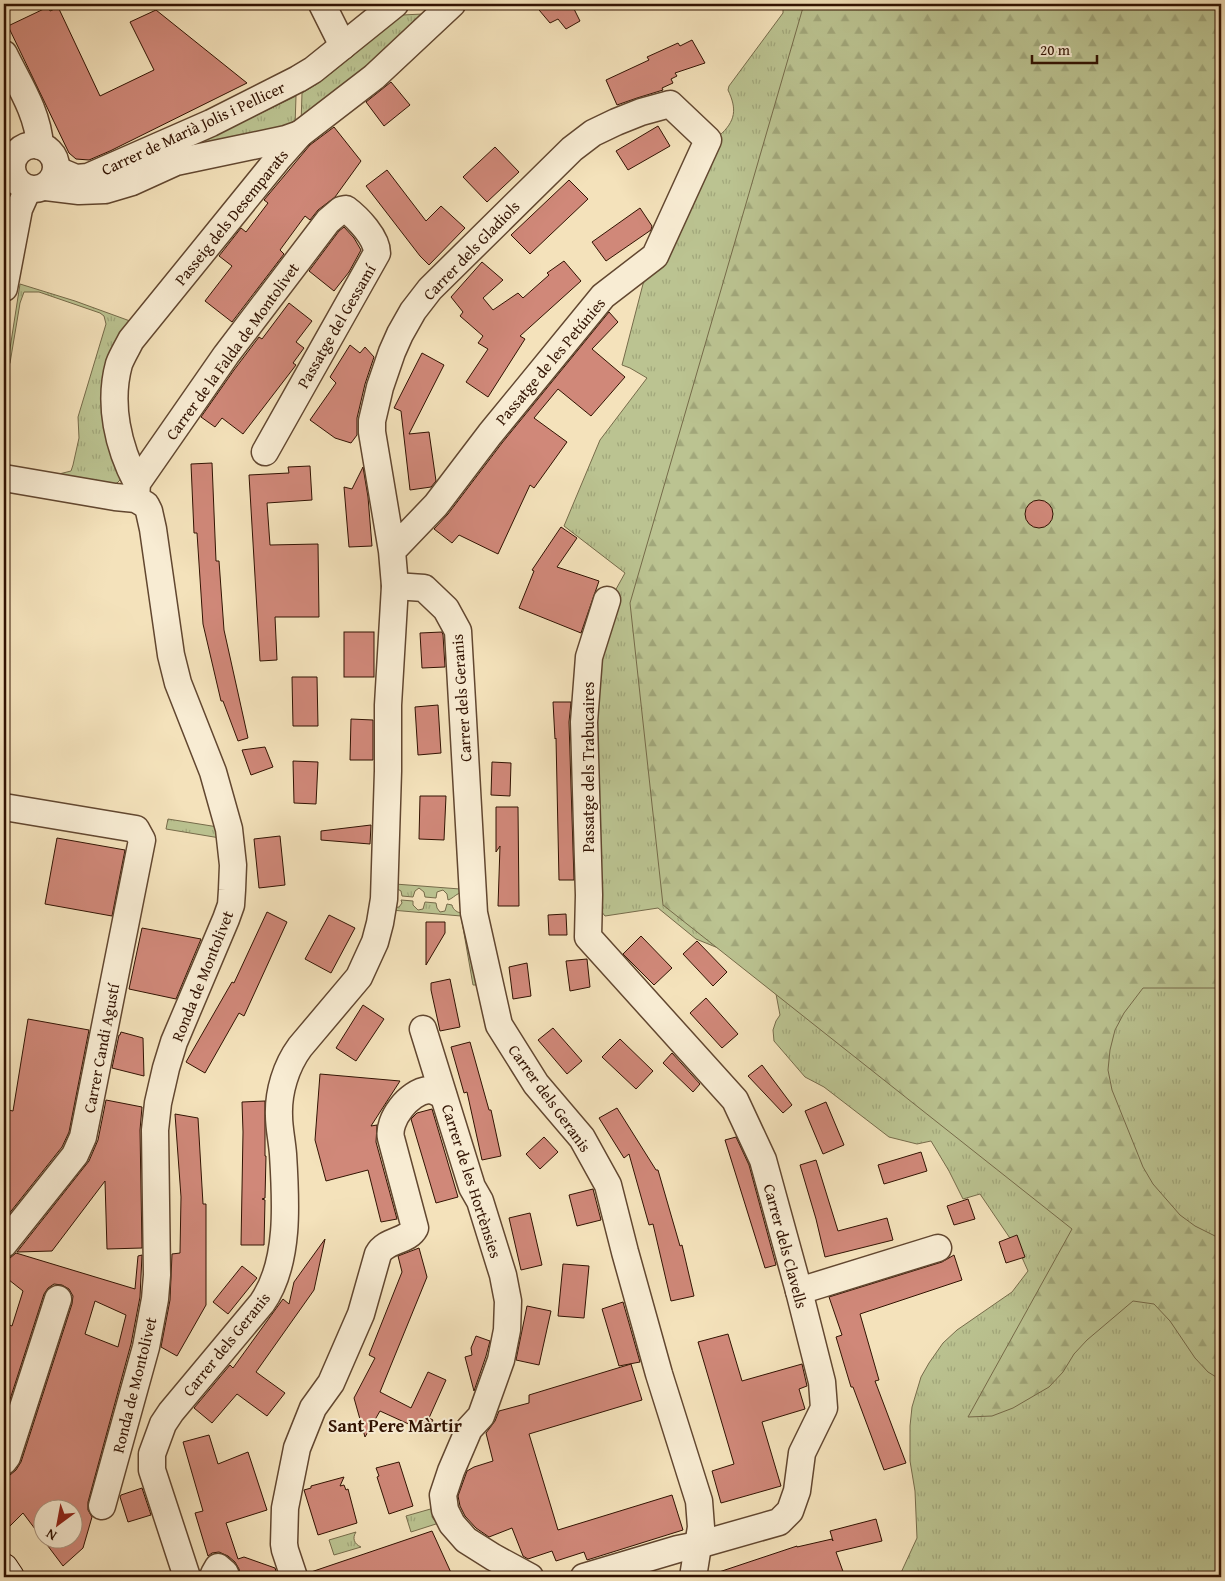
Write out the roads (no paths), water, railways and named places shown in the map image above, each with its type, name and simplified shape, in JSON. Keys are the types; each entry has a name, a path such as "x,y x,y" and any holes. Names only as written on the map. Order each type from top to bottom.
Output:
{"street":[{"path":"322,4 343,46"},
{"name":"Carrer de Marià Jolis i Pellicer","path":"29,177 88,177 235,112 313,70 395,4"},
{"name":"Passeig dels Desemparats","path":"137,491 123,450 115,415 117,377 124,352 131,340 276,160 300,134 374,77 452,4"},
{"path":"4,54 34,114 39,132 40,146"},
{"name":"Carrer dels Gladiols","path":"392,551 371,426 386,366 400,334 423,297 524,195 572,149 593,133 641,112 670,104 708,140"},
{"path":"4,288 19,209 29,177 56,165 52,154 40,146 32,145 21,150 12,162 29,177 84,190 105,190 132,182 176,162 286,140 300,134"},
{"name":"Passatge de les Petúnies","path":"392,551 436,506 490,434 603,296 655,256 708,140"},
{"name":"Passatge del Gessamí","path":"265,452 377,253 377,245 374,239 358,219 346,209 341,210"},
{"name":"Carrer de la Falda de Montolivet","path":"137,491 226,355 328,221 341,210"},
{"path":"4,478 115,497 137,491"},
{"name":"Ronda de Montolivet","path":"102,1506 146,1347 155,1299 158,1275 156,1130 158,1102 174,1042 231,905 233,864 229,829 224,808 213,772 178,683 171,656 149,511 137,491"},
{"name":"Carrer dels Geranis","path":"152,1470 152,1454 171,1412 262,1303 271,1288 278,1267 286,1205 279,1117 280,1097 286,1071 292,1057 359,977 375,942 380,923 385,889 388,705 395,586 392,551"},
{"name":"Carrer dels Geranis","path":"395,586 424,588 446,609 458,631 474,912 499,1026 536,1084 582,1138 608,1184 659,1374 698,1501 701,1527 693,1577"},
{"name":"Passatge dels Trabucaires","path":"588,937 589,886 584,722 589,656 607,600"},
{"name":"Carrer Candi Agustí","path":"4,807 136,829 142,840 83,1137 75,1155 4,1244"},
{"name":"Carrer dels Clavells","path":"588,937 735,1100 763,1160 822,1382 824,1408 802,1453 796,1491 790,1511 779,1522 698,1545"},
{"path":"422,1030 444,1095"},
{"name":"Carrer de les Hortènsies","path":"294,1577 284,1544 285,1508 297,1448 313,1408 331,1383 361,1314 378,1254 384,1247 411,1234 415,1228 391,1138 391,1129 401,1108 414,1095 429,1090 444,1095 472,1187 480,1201 503,1275 508,1301 507,1330 501,1360 480,1416 470,1426 450,1471 443,1495 445,1510 449,1519 466,1540 485,1570 496,1577"},
{"path":"799,1291 938,1248"},
{"path":"4,1461 7,1457 58,1299"},
{"path":"115,1460 152,1470 187,1577"},
{"name":"Carrer de les Hortènsies","path":"466,1540 530,1577"},
{"path":"584,1577 678,1549 698,1545"},
{"path":"218,1577 214,1574 218,1567 225,1573 226,1577"},
{"path":"4,1568 10,1577"}],"district":[{"name":"Sant Pere Màrtir","path":"395,1425"}]}
